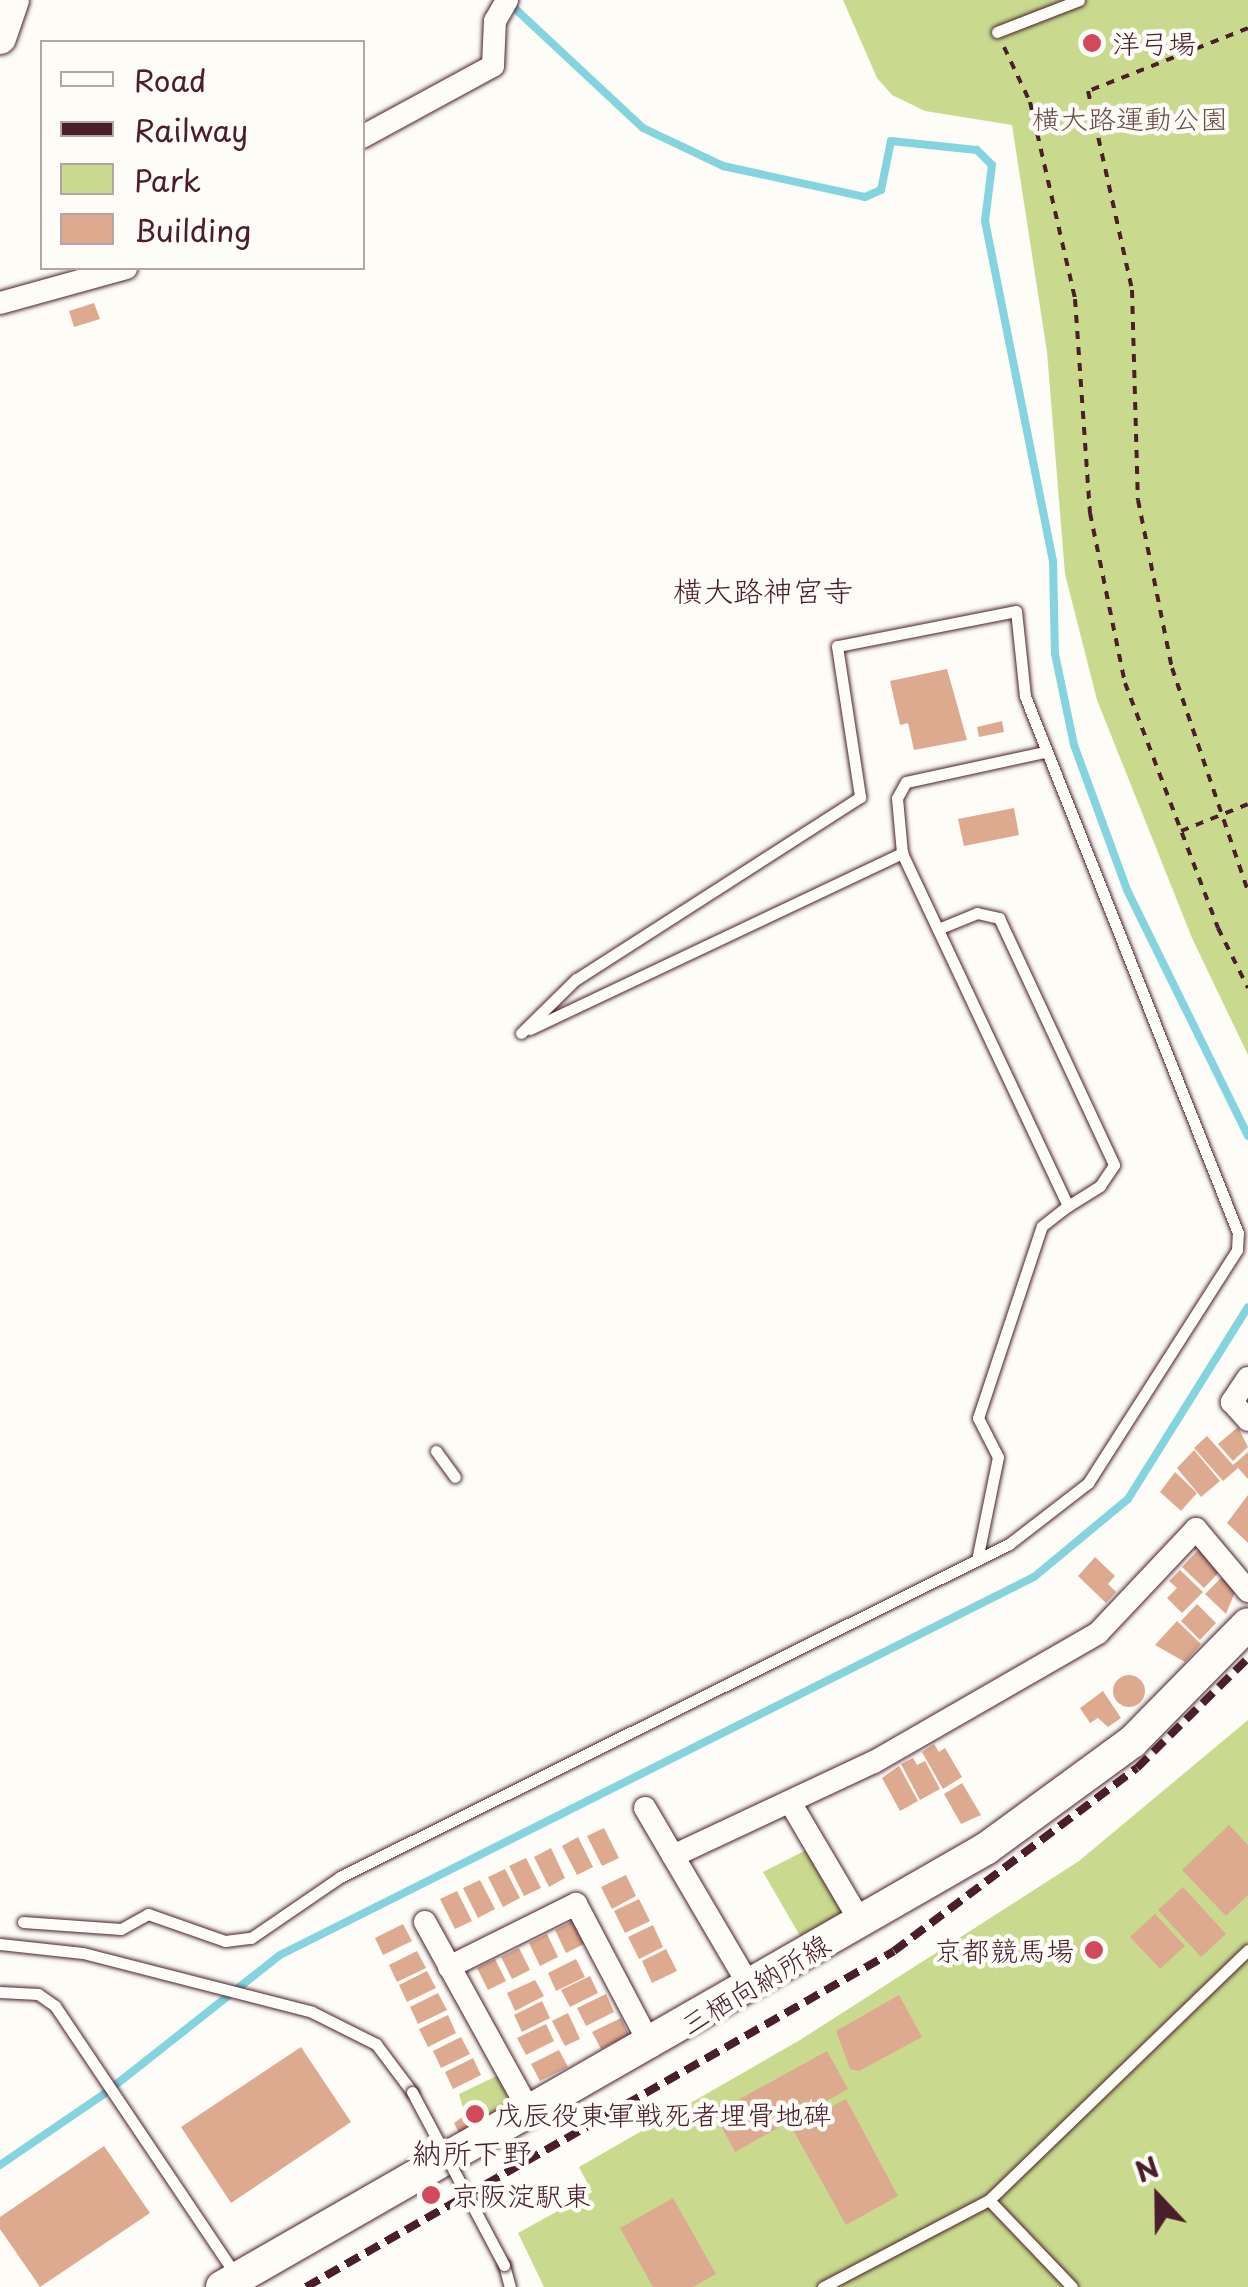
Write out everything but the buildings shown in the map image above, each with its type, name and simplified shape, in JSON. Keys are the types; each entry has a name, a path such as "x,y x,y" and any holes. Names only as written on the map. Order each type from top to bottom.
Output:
{"main road":[{"path":"0,38 13,0"},
{"name":"三栖向納所線","path":"230,2283 651,2046 986,1848 1132,1742 1248,1624"}],"street":[{"path":"365,135 493,66 504,2"},
{"path":"0,303 119,270"},
{"path":"1248,1378 1232,1402 1248,1420"},
{"path":"673,1856 874,1762 1098,1632 1196,1529 1248,1591"},
{"path":"790,1802 860,1921"},
{"path":"645,1808 750,1987"},
{"path":"449,1967 576,1904 651,2046"},
{"path":"425,1922 531,2114"}],"lane":[{"path":"996,32 1079,0"},
{"path":"23,1922 122,1930 148,1914 226,1941 251,1938 340,1877 976,1560 1048,1519 1088,1484 1238,1250 1238,1233 1025,696 1016,611 837,646 860,798 576,979 521,1032 902,853"},
{"path":"1045,752 906,782 897,798 902,853 1068,1206"},
{"path":"938,929 992,912 1008,936 1114,1165 1100,1186 1042,1226 978,1418 998,1457 976,1560"},
{"path":"436,1451 456,1477"},
{"path":"0,1944 83,1953 290,2006 376,2044 412,2092 504,2265 510,2287"},
{"path":"823,2287 989,2200 1248,1950"},
{"path":"0,1992 38,1994 76,2034 127,2110 230,2283"},
{"path":"989,2200 1072,2287"}],"path":[{"path":"1248,28 1088,91 1132,290 1138,500 1172,668 1248,891"},
{"path":"996,32 1030,102 1076,299 1090,514 1125,684 1181,831 1248,988"},
{"path":"1181,831 1248,804"}],"green space":[{"name":"横大路運動公園","path":"843,0 1248,0 1248,1055 1192,938 1097,700 1065,574 1047,352 1012,125 925,111 892,95 877,78"},
{"name":"京都競馬場","path":"1248,1720 1248,2287 544,2287 518,2233 592,2192 579,2167 800,2040 1079,1861"},
{"path":"812,1847 850,1909 800,1936 763,1872"},
{"path":"507,2071 522,2101 491,2117 483,2102 464,2112 459,2094"}],"waterway":[{"path":"510,4 643,128 723,166 865,197 881,190 891,141 977,150 992,165 985,221 1053,561 1055,654 1074,745 1127,890 1248,1136"},
{"path":"0,2165 104,2094 280,1955 1034,1577 1128,1499 1248,1307"}],"railway":[{"path":"306,2287 894,1951 1137,1768 1248,1658"}],"place":[{"name":"洋弓場","path":"1092,43"},
{"name":"京都競馬場","path":"1094,1950"},
{"name":"戊辰役東軍戦死者埋骨地碑","path":"475,2114"},
{"name":"京阪淀駅東","path":"431,2195"}],"district":[{"name":"横大路神宮寺","path":"763,590"},
{"name":"納所下野","path":"472,2152"}]}
